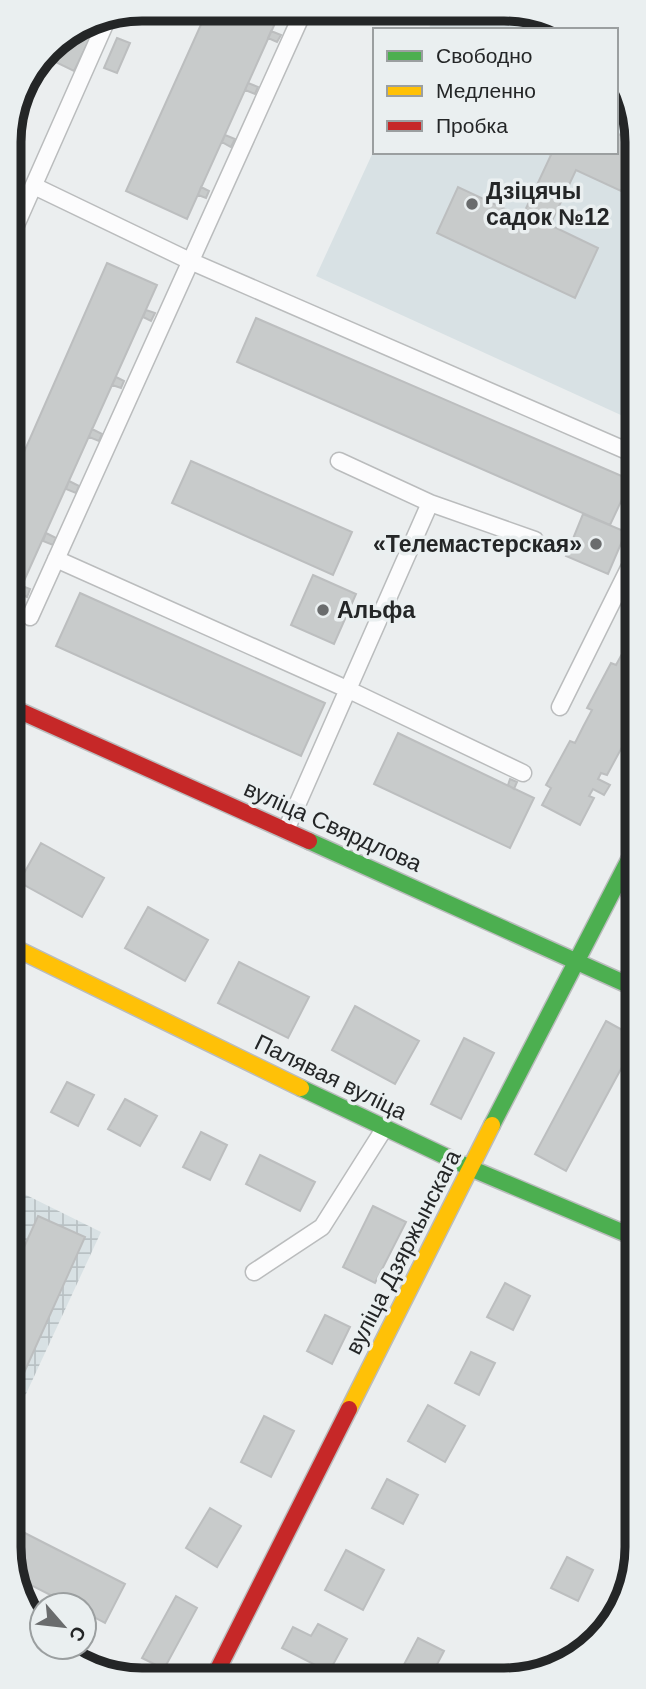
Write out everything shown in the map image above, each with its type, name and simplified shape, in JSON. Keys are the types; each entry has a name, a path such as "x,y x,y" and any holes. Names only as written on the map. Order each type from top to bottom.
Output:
{"street":[{"name":"вуліца Свярдлова","path":"21,711 625,984"},
{"name":"вуліца Дзяржынскага","path":"219,1668 625,867"},
{"name":"Палявая вуліца","path":"21,951 384,1129 625,1233"}],"lane":[{"path":"30,617 299,21"},
{"path":"21,215 104,27"},
{"path":"34,186 190,261 625,450"},
{"path":"340,461 430,503 535,540"},
{"path":"286,830 430,503"},
{"path":"56,559 349,690 523,773"},
{"path":"560,708 625,576"},
{"path":"254,1272 322,1227 384,1129"}],"shaded area":[{"path":"432,21 504,21 546,28 429,28"},
{"path":"618,102 625,142 625,417 316,276 373,152 618,154"},
{"path":"21,1192 101,1232 21,1405"}],"building":[{"path":"203,21 276,21 187,219 126,191"},
{"path":"93,31 74,71 53,61 81,37"},
{"path":"271,31 281,35 277,42 268,38"},
{"path":"117,38 130,43 117,73 104,68"},
{"path":"248,83 258,87 255,94 245,90"},
{"name":"Дзіцячы садок №12","path":"618,134 625,137 625,183 621,191 576,170 550,225 598,248 575,298 437,233 458,187 522,217 551,155 549,154 618,154"},
{"path":"225,135 235,139 231,147 222,142"},
{"path":"201,187 209,191 206,198 198,195"},
{"path":"107,263 157,285 21,588 21,459"},
{"path":"146,310 155,313 151,321 143,317"},
{"path":"256,318 625,477 625,493 610,525 237,362"},
{"path":"116,377 124,381 121,388 112,385"},
{"path":"92,429 102,434 99,441 89,437"},
{"path":"191,461 352,532 333,575 172,503"},
{"path":"69,481 79,486 76,493 66,489"},
{"name":"«Телемастерская»","path":"583,514 625,532 608,574 566,556"},
{"path":"46,533 56,538 53,545 43,541"},
{"name":"Альфа","path":"313,575 356,594 334,644 291,625"},
{"path":"22,586 30,589 27,597 21,594"},
{"path":"80,593 325,703 301,756 56,646"},
{"path":"625,648 625,742 607,775 601,773 598,779 610,785 604,795 593,789 589,796 594,798 580,825 542,805 551,788 546,785 570,741 575,743 592,710 587,708 611,663 616,665"},
{"path":"398,733 534,798 510,848 374,784"},
{"path":"510,779 517,782 514,789 508,785"},
{"path":"41,843 104,878 82,917 21,883"},
{"path":"148,907 208,940 185,981 125,948"},
{"path":"239,962 309,997 288,1038 218,1003"},
{"path":"355,1006 419,1041 395,1084 332,1050"},
{"path":"606,1021 625,1031 625,1061 566,1171 535,1154"},
{"path":"464,1038 494,1053 461,1119 431,1104"},
{"path":"67,1082 94,1095 78,1126 51,1112"},
{"path":"125,1099 157,1116 140,1146 108,1129"},
{"path":"201,1132 227,1145 210,1180 183,1167"},
{"path":"260,1155 315,1182 300,1211 246,1184"},
{"path":"373,1206 406,1222 375,1283 343,1267"},
{"path":"38,1216 85,1237 21,1379 21,1254"},
{"path":"505,1283 530,1296 513,1330 487,1317"},
{"path":"325,1315 350,1327 332,1364 307,1351"},
{"path":"471,1352 495,1363 479,1395 455,1383"},
{"path":"428,1405 465,1426 445,1462 408,1441"},
{"path":"264,1416 294,1431 271,1477 241,1462"},
{"path":"387,1479 418,1495 403,1524 372,1508"},
{"path":"210,1508 241,1526 217,1567 186,1548"},
{"path":"21,1531 125,1584 105,1623 98,1619 98,1591 42,1591 27,1583 22,1563"},
{"path":"346,1550 384,1570 363,1610 325,1590"},
{"path":"567,1557 593,1570 578,1601 551,1588"},
{"path":"176,1596 197,1608 165,1668 142,1658"},
{"path":"318,1624 347,1639 331,1668 321,1668 282,1648 293,1627 311,1636"},
{"path":"418,1638 444,1651 435,1668 402,1668"}],"traffic: fast":[{"path":"309,841 625,983"},
{"path":"492,1125 625,867"},
{"path":"301,1088 470,1168 625,1233"}],"traffic: slow":[{"path":"21,951 301,1088"},
{"path":"349,1409 492,1125"}],"traffic: jam":[{"path":"21,711 309,841"},
{"path":"219,1668 349,1409"}],"place":[{"name":"Дзіцячы садок №12","path":"472,204"},
{"name":"«Телемастерская»","path":"596,544"},
{"name":"Альфа","path":"323,610"}]}
